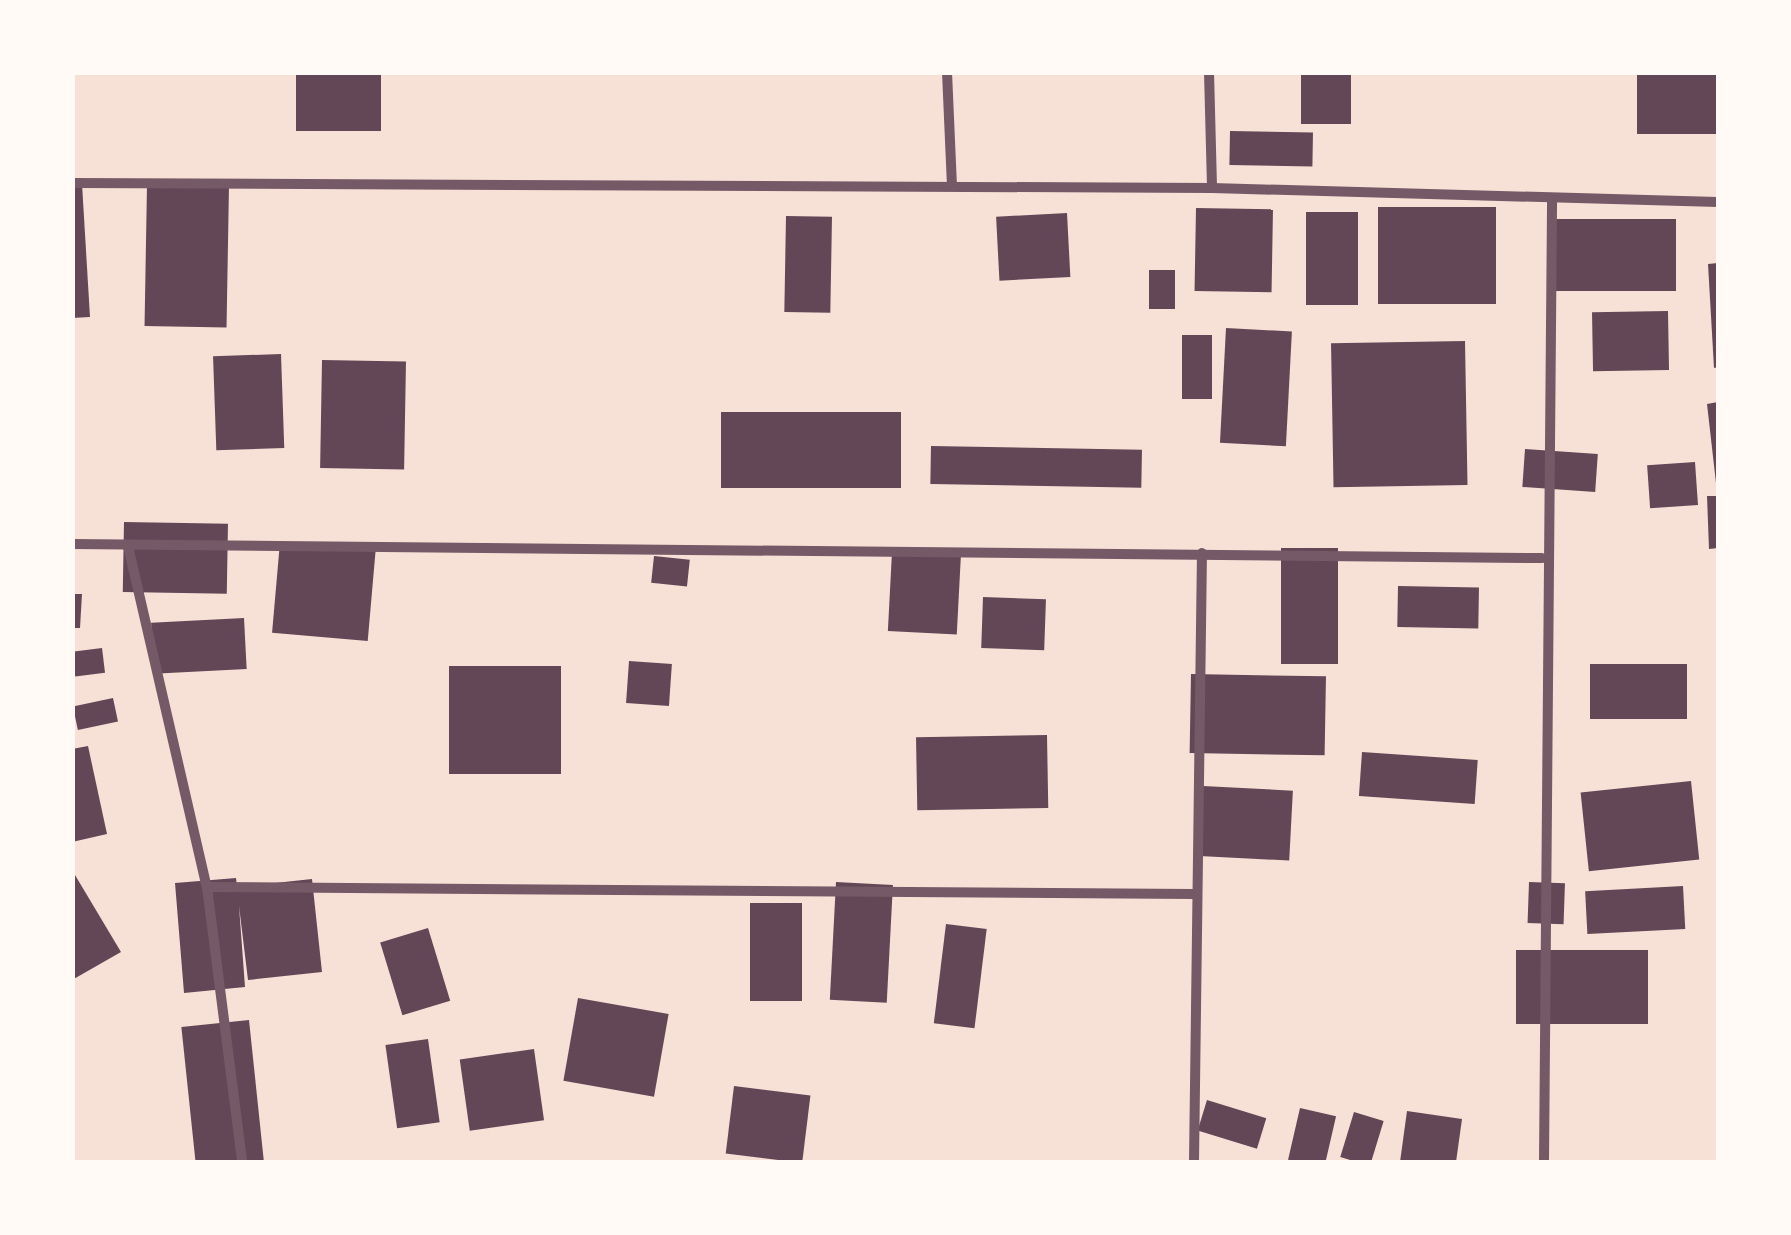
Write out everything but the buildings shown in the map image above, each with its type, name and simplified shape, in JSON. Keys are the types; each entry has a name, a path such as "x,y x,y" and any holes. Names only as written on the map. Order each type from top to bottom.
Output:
{"street":[{"path":"947,72 952,186"},
{"path":"1209,72 1212,188"},
{"path":"72,183 1212,188 1718,202"},
{"path":"1544,1162 1542,558 1552,200"},
{"path":"72,544 1542,558"},
{"path":"128,546 207,887 242,1162"},
{"path":"1194,1162 1192,894 1202,553"},
{"path":"207,887 1192,894"}]}
